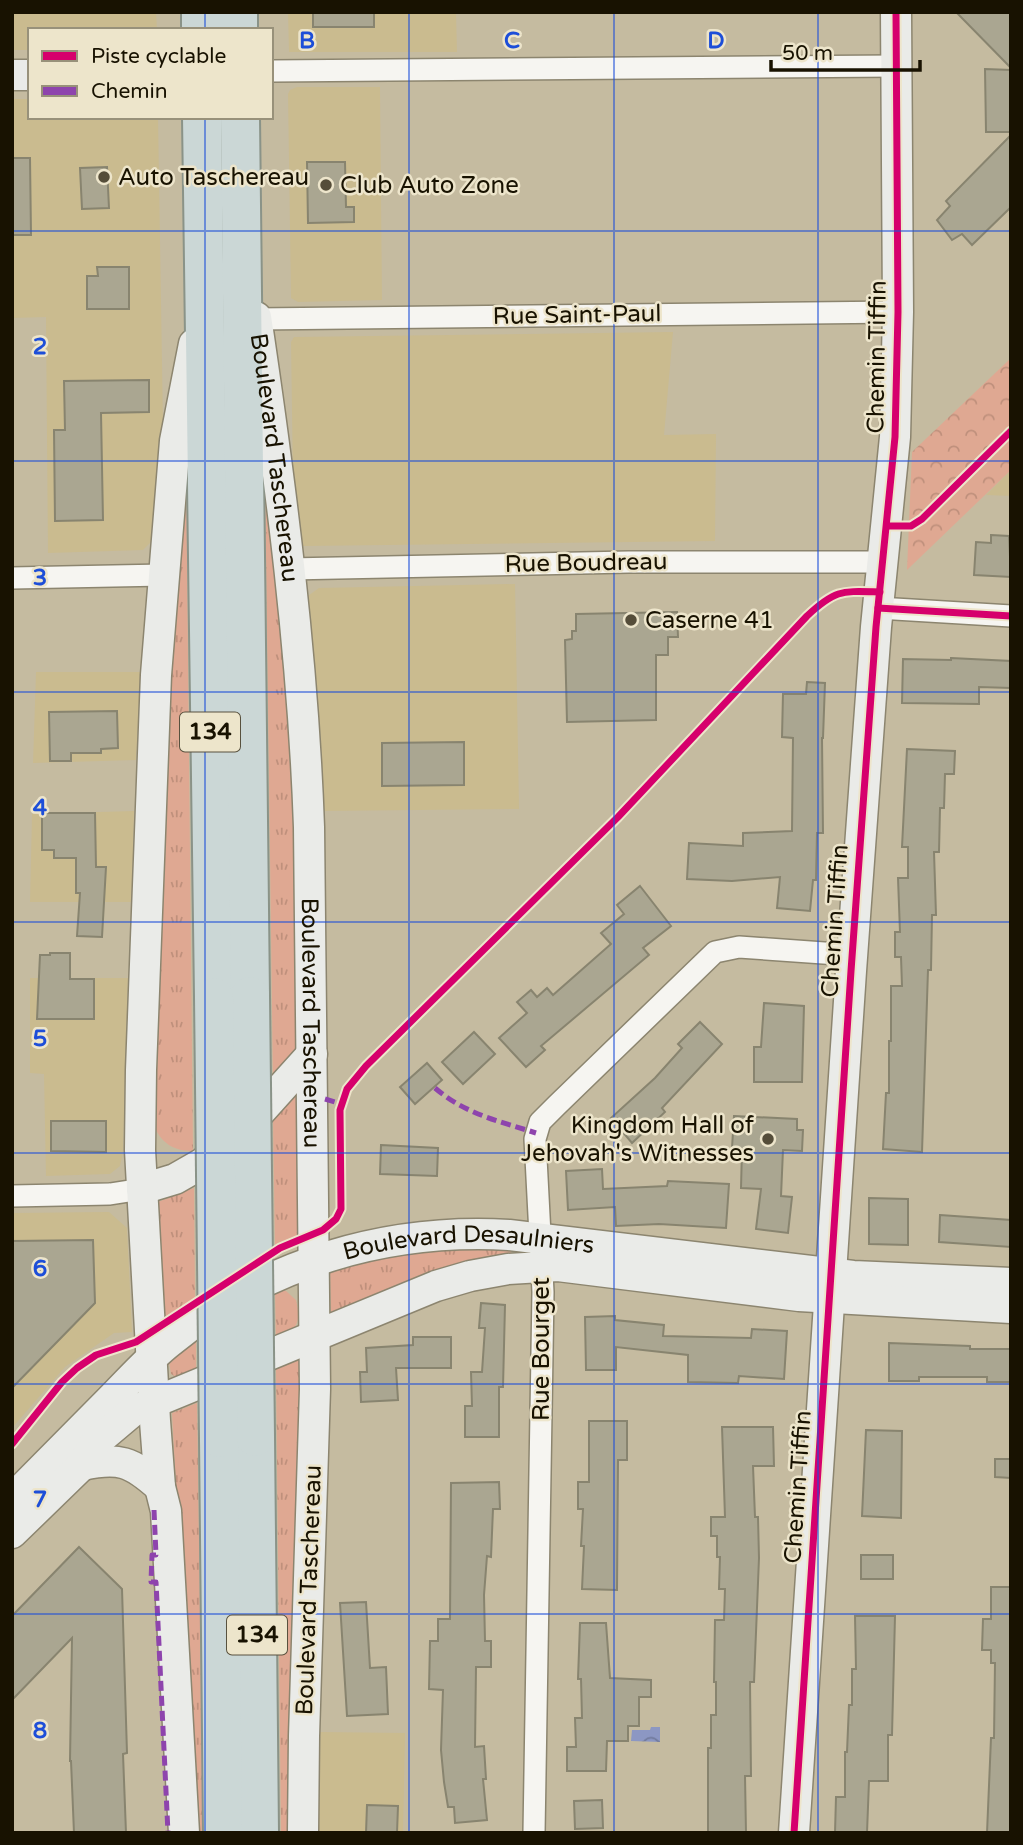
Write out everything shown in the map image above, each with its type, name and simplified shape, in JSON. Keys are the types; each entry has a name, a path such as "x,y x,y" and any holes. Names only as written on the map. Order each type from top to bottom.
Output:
{"highway":[{"name":"Boulevard Taschereau","path":"202,119 205,285 232,997"},
{"name":"Boulevard Taschereau","path":"240,119 242,218 232,997 237,1437 260,1833"},
{"name":"Boulevard Taschereau","path":"223,1833 237,1437"}],"street":[{"name":"Chemin Tiffin","path":"794,1833 852,955 878,608 895,438 898,312 896,12"},
{"path":"273,71 897,66"},
{"name":"Boulevard Taschereau","path":"242,218 277,456 308,794 315,1389 303,1833"},
{"name":"Boulevard Taschereau","path":"184,1833 166,1511 160,1487 154,1402 142,1189 141,1070 150,791 164,575 175,441 205,285"},
{"name":"Rue Saint-Paul","path":"256,319 898,312"},
{"name":"Rue Boudreau","path":"289,569 628,562 883,562"},
{"path":"12,578 164,575"},
{"path":"878,608 1011,616"},
{"name":"Rue Bourget","path":"534,1833 543,1292 535,1139 540,1122 708,957 721,950 739,947 852,955"},
{"path":"12,1196 110,1194 142,1189 182,1176 203,1163 258,1114 312,1055"},
{"name":"Boulevard Desaulniers","path":"12,1499 176,1336 262,1282 312,1261 384,1242 470,1233 541,1252 573,1267 831,1286 1011,1308"},
{"name":"Boulevard Desaulniers","path":"12,1533 82,1465 95,1443 133,1411 451,1281 487,1272 541,1252"},
{"name":"Boulevard Desaulniers","path":"831,1286 1011,1283"},
{"path":"82,1465 107,1460 121,1461 139,1469 160,1487"}],"shaded area":[{"path":"12,12 156,12 157,28 28,28 28,50 12,50"},
{"path":"288,12 456,12 457,52 289,52"},
{"path":"297,87 380,87 382,300 298,302 291,298 288,94"},
{"path":"12,99 28,99 28,119 158,119 163,425 151,542 143,550 48,553 46,317 12,318"},
{"path":"673,332 664,435 716,434 715,541 303,546 299,539 293,480 291,342 294,337"},
{"path":"1011,470 1011,496 986,495"},
{"path":"515,584 519,809 323,811 318,717 305,598 319,588"},
{"path":"36,672 141,672 136,760 33,763"},
{"path":"134,811 132,902 30,902 32,814"},
{"path":"30,978 128,978 123,1152 120,1166 110,1174 46,1176 44,1074 30,1073"},
{"path":"109,1212 127,1228 132,1332 114,1333 65,1367 12,1428 12,1213"},
{"path":"319,1732 405,1733 403,1833 318,1833"}],"green space":[{"path":"1011,358 1011,470 907,570 912,452"},
{"path":"186,466 193,1151 168,1145 153,1124 164,740"},
{"path":"265,474 295,774 297,1051 273,1082"},
{"path":"296,1094 300,1094 298,1237 275,1245 273,1119"},
{"path":"194,1188 195,1298 165,1317 158,1202"},
{"path":"511,1248 511,1255 331,1317 330,1268 411,1249"},
{"path":"275,1290 286,1291 296,1300 298,1315 293,1329 276,1340"},
{"path":"196,1338 196,1374 176,1377 171,1374 169,1362"},
{"path":"301,1359 290,1833 281,1833 276,1369"},
{"path":"197,1403 203,1833 195,1833 172,1413"}],"water":[{"path":"651,1727 660,1727 660,1742 631,1741 632,1730 650,1730"}],"building":[{"path":"313,12 374,12 374,27 313,27"},
{"path":"956,12 1011,12 1011,68"},
{"path":"985,69 1011,70 1011,132 986,132"},
{"path":"1011,135 1011,207 972,245 962,234 952,240 937,220 950,206 946,201"},
{"path":"12,158 30,158 31,235 12,235"},
{"name":"Club Auto Zone","path":"307,162 345,162 346,207 354,207 354,222 308,223"},
{"path":"107,167 109,208 82,209 80,168"},
{"path":"97,267 129,267 129,309 87,309 87,276 98,276"},
{"path":"149,380 149,412 101,413 103,520 55,521 54,430 65,430 64,381"},
{"path":"991,535 1009,536 1011,577 974,575 976,542 991,543"},
{"path":"677,612 678,637 668,637 668,655 656,655 656,720 567,722 565,640 572,639 572,631 576,631 576,614"},
{"path":"903,659 1011,661 1011,688 979,687 979,704 902,703"},
{"path":"807,682 825,683 822,738 823,833 817,833 816,880 813,880 810,911 777,908 780,877 732,881 687,879 689,843 743,846 743,833 792,831 793,738 782,737 783,694 806,694"},
{"path":"117,711 118,748 101,749 101,753 71,753 71,761 50,761 49,712"},
{"path":"464,742 464,785 382,786 382,743"},
{"path":"907,749 955,751 954,774 945,774 944,808 940,808 939,852 934,852 936,915 932,915 931,970 928,970 922,1152 883,1149 886,1093 889,1093 891,986 902,986 901,957 895,957 895,932 900,932 898,878 908,878 908,847 902,847"},
{"path":"42,813 95,813 96,867 106,867 102,937 77,936 80,893 76,893 76,858 54,858 54,850 42,850"},
{"path":"640,886 671,926 643,948 649,955 541,1046 545,1050 526,1067 499,1038 527,1013 517,1002 531,990 537,997 547,988 553,995 611,944 601,933 624,914 617,905"},
{"path":"70,953 70,979 94,979 94,1019 37,1019 40,955"},
{"path":"764,1003 804,1006 802,1082 754,1082 754,1047 761,1047"},
{"path":"700,1022 722,1044 662,1108 665,1112 632,1143 611,1118 655,1078 682,1048 678,1044"},
{"path":"474,1032 495,1054 463,1084 442,1062"},
{"path":"427,1063 442,1080 415,1104 400,1087"},
{"path":"734,1116 797,1119 797,1130 803,1130 802,1151 783,1150 781,1196 792,1197 788,1233 756,1229 761,1189 741,1188 742,1149 732,1148"},
{"path":"51,1121 106,1121 106,1152 51,1151"},
{"path":"381,1145 438,1148 437,1176 380,1174"},
{"path":"602,1169 603,1189 667,1186 668,1181 729,1184 726,1228 659,1224 616,1226 615,1207 568,1210 566,1171"},
{"path":"869,1198 908,1199 908,1245 869,1244"},
{"path":"940,1215 1011,1220 1011,1247 939,1242"},
{"path":"93,1240 95,1303 12,1388 12,1241"},
{"path":"481,1303 505,1305 503,1387 499,1387 499,1437 465,1437 465,1406 472,1406 471,1372 482,1372 485,1328 479,1328"},
{"path":"615,1316 615,1320 664,1325 663,1336 751,1338 752,1329 787,1331 784,1379 739,1376 738,1383 688,1382 688,1355 616,1347 616,1370 586,1370 585,1317"},
{"path":"413,1337 451,1337 451,1368 396,1368 398,1400 361,1402 360,1372 367,1372 366,1348 413,1345"},
{"path":"889,1343 1011,1349 1011,1382 987,1382 987,1377 919,1377 919,1381 889,1381"},
{"path":"589,1421 627,1421 627,1460 618,1460 617,1590 582,1589 583,1509 578,1509 578,1482 589,1482"},
{"path":"722,1427 773,1427 774,1466 753,1466 759,1558 754,1682 750,1682 751,1776 745,1776 746,1833 708,1833 708,1748 711,1748 711,1715 716,1715 715,1620 724,1620 725,1589 719,1589 720,1557 717,1557 717,1536 711,1536 711,1517 725,1517"},
{"path":"866,1430 902,1431 901,1518 862,1516"},
{"path":"995,1459 1011,1459 1011,1478 995,1477"},
{"path":"499,1482 500,1509 493,1509 491,1557 487,1556 484,1595 485,1641 491,1641 491,1667 476,1667 475,1747 484,1746 486,1779 483,1779 487,1820 455,1823 454,1807 448,1807 441,1750 443,1690 429,1689 430,1641 438,1641 438,1619 450,1619 451,1483"},
{"path":"79,1547 122,1589 127,1753 123,1754 126,1833 74,1833 70,1761 72,1638 12,1700 12,1616"},
{"path":"861,1555 893,1555 893,1579 861,1579"},
{"path":"991,1587 1011,1587 1011,1833 987,1833 991,1738 994,1738 995,1663 991,1663 991,1650 982,1650 983,1619 991,1619"},
{"path":"366,1602 370,1668 386,1667 388,1714 347,1716 340,1603"},
{"path":"855,1616 895,1616 888,1781 869,1781 867,1833 835,1833 836,1797 845,1797 845,1752 849,1705 852,1705 852,1669 856,1669"},
{"path":"580,1623 606,1623 610,1678 651,1680 651,1697 639,1697 639,1726 628,1726 628,1741 607,1741 606,1771 567,1771 567,1747 576,1747 575,1718 582,1718 581,1679 578,1679"},
{"path":"602,1800 603,1828 575,1829 574,1801"},
{"path":"367,1805 398,1806 397,1833 366,1833"}],"marked path":[{"path":"435,1088 470,1110 536,1133"},
{"path":"325,1099 342,1104"},
{"path":"154,1510 156,1555 152,1555 151,1582 156,1582 168,1833"}],"cycle path":[{"path":"794,1833 851,971 876,627 895,437 898,312 896,12"},
{"path":"887,526 911,526 922,519 1011,431"},
{"path":"12,1444 62,1382 77,1368 96,1355 136,1342 280,1248 323,1230 336,1219 341,1209 340,1110 347,1089 366,1066 618,817 807,616 833,596 848,592 880,592"},
{"path":"878,608 1011,616"}],"place":[{"name":"Auto Taschereau","path":"104,177"},
{"name":"Club Auto Zone","path":"326,185"},
{"name":"Caserne 41","path":"631,620"},
{"name":"Kingdom Hall of Jehovah's Witnesses","path":"768,1139"}]}
